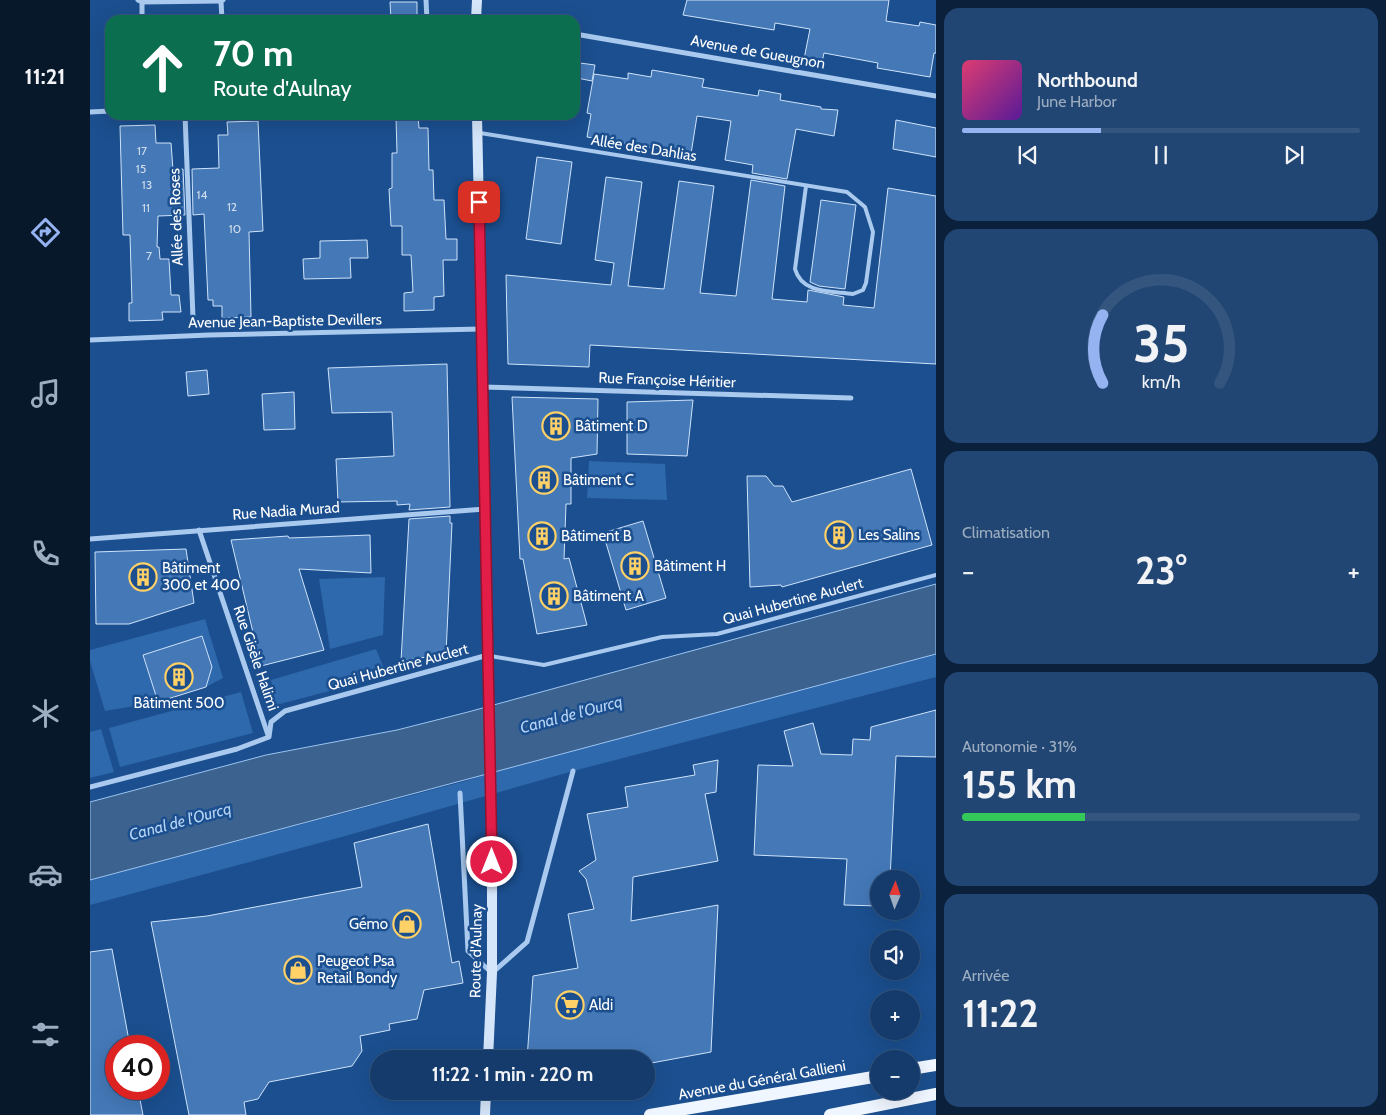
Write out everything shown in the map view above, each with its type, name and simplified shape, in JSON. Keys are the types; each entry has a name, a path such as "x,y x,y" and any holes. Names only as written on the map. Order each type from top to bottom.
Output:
{"main road":[{"path":"920,1068 936,1065"},
{"name":"Avenue du Général Gallieni","path":"650,1115 870,1078"},
{"path":"830,1115 936,1094"}],"street":[{"path":"141,15 140,1 222,0 222,15"},
{"path":"426,0 427,15"},
{"path":"476,15 477,0"},
{"name":"Avenue de Gueugnon","path":"580,35 936,96"},
{"path":"90,112 105,112"},
{"name":"Allée des Roses","path":"185,120 193,318"},
{"path":"478,120 488,656"},
{"name":"Avenue Jean-Baptiste Devillers","path":"90,340 202,335 481,329"},
{"name":"Rue Françoise Héritier","path":"482,387 851,398"},
{"name":"Rue Nadia Murad","path":"90,538 485,509"},
{"name":"Rue Gisèle Halimi","path":"199,530 269,737"},
{"name":"Quai Hubertine Auclert","path":"269,737 271,722 285,712 488,656"},
{"name":"Route d'Aulnay","path":"488,656 492,844 492,973 488,1050"},
{"path":"90,787 237,749 269,737"},
{"path":"460,793 468,951 492,973 527,942 573,771"},
{"path":"485,1115 486,1100"}],"lane":[{"name":"Allée des Dahlias","path":"478,133 847,192 865,207 873,232 866,283 863,290 853,294 808,288 799,281 795,269 806,186"},
{"name":"Quai Hubertine Auclert","path":"488,656 544,665 662,636 717,634 936,575"}],"shaded area":[{"path":"589,461 665,464 667,500 587,498"},
{"path":"385,577 383,635 330,649 319,579"},
{"path":"205,619 223,678 206,687 212,667 202,637 143,655 158,702 105,711 90,661 90,650"},
{"path":"376,649 387,676 276,705 271,680"},
{"path":"936,653 936,677 573,771 349,835 90,905 90,880 466,781 490,772"},
{"path":"241,692 253,733 120,767 109,728"},
{"path":"101,729 114,772 90,778 90,732"}],"water":[{"name":"Canal de l'Ourcq","path":"936,584 936,654 90,880 90,802 266,755 397,730 468,712"}],"building":[{"path":"687,0 889,0 886,21 919,26 920,22 936,25 936,53 934,53 930,77 877,68 878,63 824,53 822,62 804,59 810,29 775,23 774,30 683,15"},
{"path":"390,2 417,2 417,15 391,15"},
{"path":"580,63 595,65 592,81 580,79"},
{"path":"652,70 704,79 702,87 758,96 759,90 781,94 780,100 821,107 821,109 838,110 834,136 796,129 787,179 752,173 753,165 725,160 731,121 697,116 691,154 587,137 591,114 587,113 594,74 628,79 628,73 651,77"},
{"path":"396,120 418,120 419,128 428,128 429,170 433,170 434,200 444,200 446,239 457,239 457,260 443,260 444,296 434,297 434,310 404,311 404,293 413,292 411,255 402,255 402,226 391,226 389,189 392,188 392,153 397,153"},
{"path":"896,120 936,128 936,157 893,149"},
{"path":"258,121 263,231 249,232 251,317 222,318 222,306 213,306 213,300 208,300 204,214 193,215 192,169 219,168 218,135 228,135 227,122"},
{"path":"155,125 156,143 171,143 173,170 183,169 185,215 158,216 157,247 159,247 160,259 169,259 171,295 179,295 181,312 162,312 163,320 129,321 129,303 132,303 130,235 123,235 120,126"},
{"path":"537,157 572,162 561,244 526,239"},
{"path":"606,177 642,182 628,286 664,289 679,181 714,186 700,293 736,296 751,180 785,186 772,299 807,302 808,290 844,297 843,305 874,308 888,188 936,196 936,364 590,345 589,367 508,364 506,275 611,285 614,263 595,260"},
{"path":"821,200 856,205 845,289 819,286 810,282"},
{"path":"367,240 368,258 350,258 351,278 304,279 303,259 320,258 320,241"},
{"path":"447,364 450,507 409,510 410,504 397,505 397,501 338,502 336,459 394,456 392,412 332,413 328,368"},
{"path":"207,370 209,394 188,396 186,372"},
{"path":"294,392 295,429 264,430 262,394"},
{"path":"512,397 598,399 597,454 571,458 571,504 566,504 564,559 569,558 587,625 537,634 523,559 520,559"},
{"path":"693,400 687,456 627,454 627,402"},
{"name":"Les Salins","path":"911,469 932,545 782,587 781,585 750,587 747,476 766,476 774,486 783,486 792,502"},
{"path":"450,516 450,523 452,523 446,654 401,661 409,519"},
{"name":"Bâtiment H","path":"643,521 666,598 626,610 603,533"},
{"path":"370,535 371,573 299,569 324,650 261,666 231,540 288,536 289,538"},
{"name":"Bâtiment 300 et 400","path":"186,549 194,603 129,624 96,624 95,552"},
{"name":"Bâtiment 500","path":"202,636 212,667 206,687 158,702 143,655"},
{"path":"936,710 936,757 896,756 890,870 870,870 870,906 844,905 847,859 754,855 758,765 793,766 784,731 813,723 821,754 852,755 853,739 870,740 871,727"},
{"path":"718,760 716,792 705,794 718,861 633,877 631,921 718,905 711,1052 655,1062 655,1050 528,1050 533,976 578,968 568,914 594,909 586,879 579,871 596,860 587,814 628,807 625,787 695,775 693,765"},
{"path":"428,824 452,963 459,961 463,983 424,990 417,1019 389,1024 390,1030 360,1036 362,1051 352,1066 269,1082 258,1099 244,1102 246,1115 189,1115 151,922 207,916 362,887 354,843"},
{"path":"112,949 128,1035 105,1035 105,1100 140,1100 143,1115 90,1115 90,952"}],"place":[{"name":"Bâtiment D","path":"556,426"},
{"name":"Bâtiment C","path":"544,480"},
{"name":"Les Salins","path":"839,535"},
{"name":"Bâtiment B","path":"542,536"},
{"name":"Bâtiment H","path":"635,566"},
{"name":"Bâtiment 300 et 400","path":"143,577"},
{"name":"Bâtiment A","path":"554,596"},
{"name":"Bâtiment 500","path":"179,677"},
{"name":"Gémo","path":"407,924"},
{"name":"Peugeot Psa Retail Bondy","path":"298,970"},
{"name":"Aldi","path":"570,1005"}],"route":[{"path":"479,202 492,862"}]}
